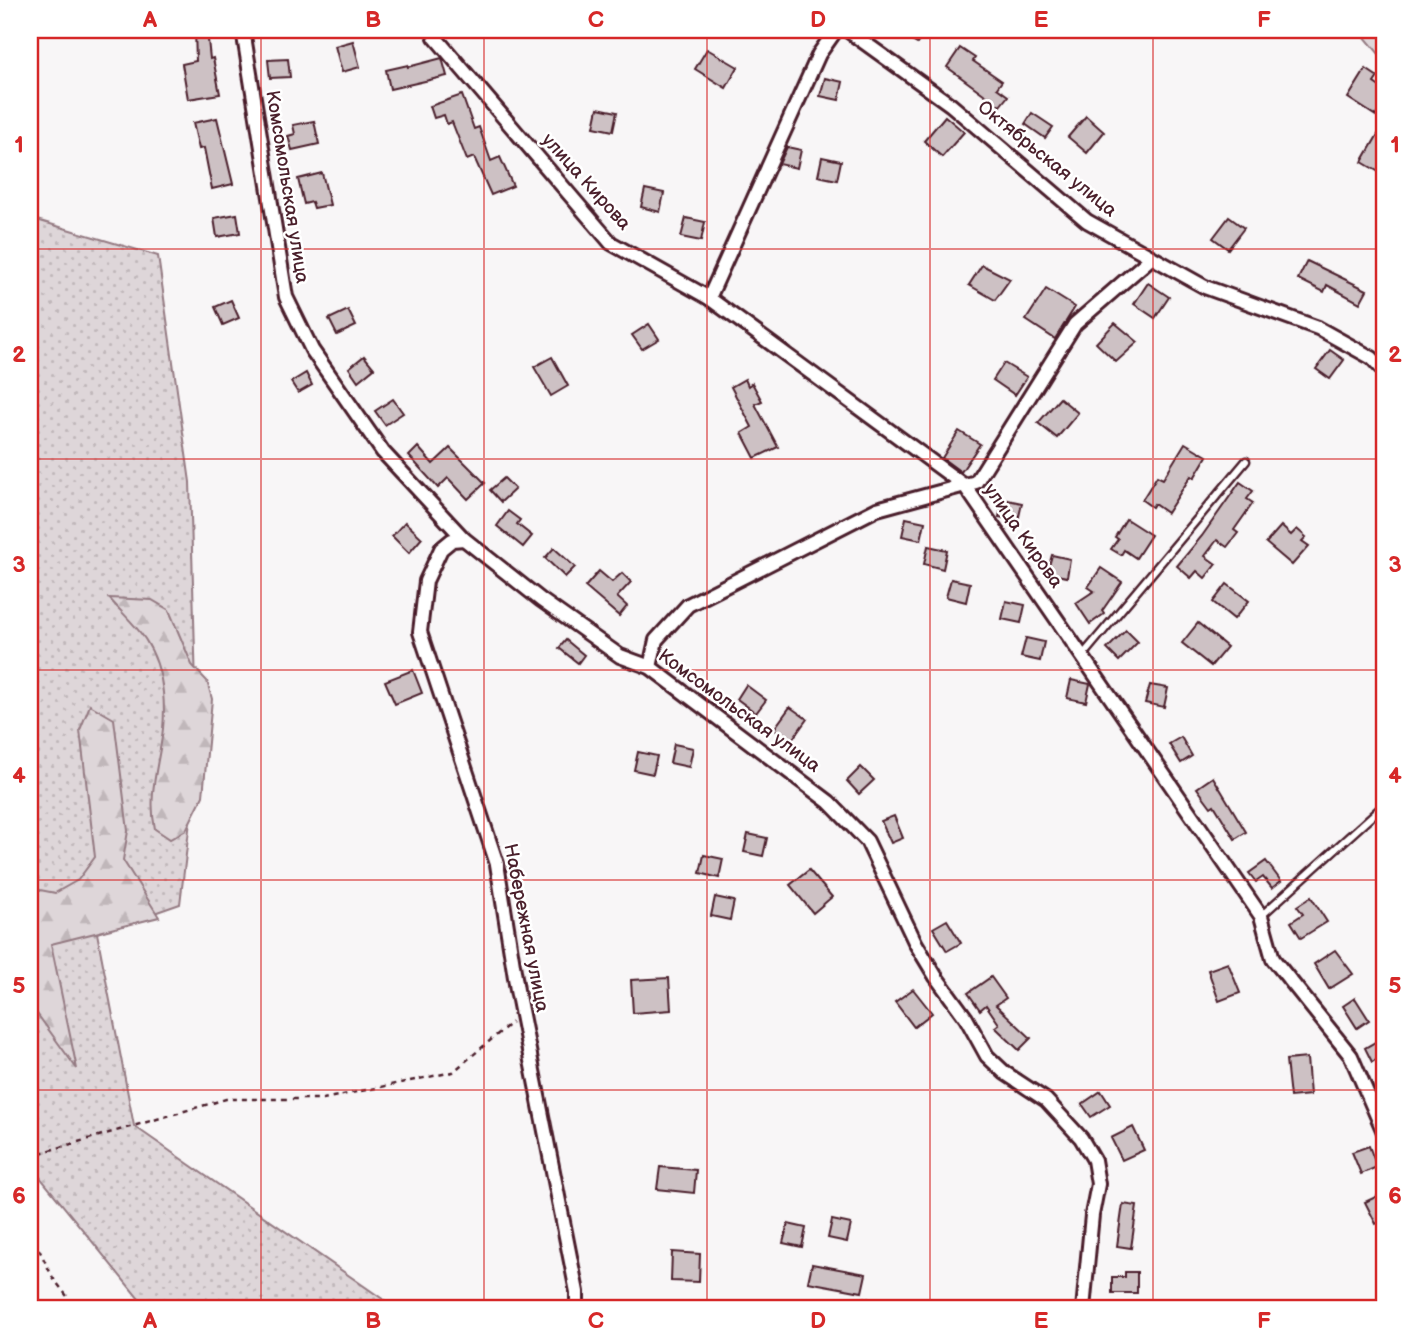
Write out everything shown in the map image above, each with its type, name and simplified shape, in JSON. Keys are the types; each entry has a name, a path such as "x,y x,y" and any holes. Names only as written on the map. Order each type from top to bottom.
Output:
{"street":[{"name":"Комсомольская улица","path":"243,30 286,297 312,351 383,452 464,540 541,600 620,656 650,667 829,802 867,841 916,944 966,1018 987,1056 1005,1073 1045,1100 1081,1138 1094,1160 1098,1184 1092,1215 1083,1309"},
{"name":"улица Кирова","path":"432,30 435,37 611,243 709,298 965,486 1261,916 1273,959 1351,1056 1384,1132"},
{"path":"709,298 819,54 836,30"},
{"name":"Октябрьская улица","path":"847,30 951,105 1087,221 1205,286 1318,328 1372,358 1384,371"},
{"path":"650,667 656,640 688,605 877,509 976,482 1075,324 1151,258"},
{"name":"Набережная улица","path":"464,540 452,540 441,549 426,581 420,632 497,864 522,1013 577,1292 577,1309"}],"lane":[{"path":"1083,655 1246,461"},
{"path":"1261,916 1384,805"},
{"path":"865,1302 881,1309"}],"path":[{"path":"30,1156 226,1099 323,1099 453,1072 522,1013"},
{"path":"30,1231 52,1278 77,1309"}],"green space":[{"path":"1359,30 1384,30 1384,60"},
{"path":"30,218 158,256 190,482 198,755 180,904 97,933 134,1126 397,1309 147,1309 30,1165"},
{"path":"109,598 152,600 169,610 192,665 207,681 212,699 203,796 186,830 170,839 155,829 153,809 153,789 164,721 161,678 145,639"},
{"path":"90,705 114,719 128,831 123,860 159,917 51,944 77,1069 30,1004 30,888 55,893 78,880 95,857 80,730"}],"building":[{"path":"195,30 207,30 210,59 213,58 220,94 188,99 182,64 196,61"},
{"path":"893,30 926,30 917,44"},
{"path":"353,41 360,67 342,72 335,46"},
{"path":"960,48 975,58 973,61 1002,81 997,88 1008,96 1000,106 947,67"},
{"path":"707,49 738,67 726,88 695,69"},
{"path":"442,58 447,76 390,89 386,70"},
{"path":"288,59 290,77 270,78 268,60"},
{"path":"1366,69 1378,77 1374,83 1384,90 1384,102 1376,116 1348,98"},
{"path":"825,78 843,82 839,100 820,96"},
{"path":"462,95 474,129 479,127 491,161 500,157 513,186 491,195 474,157 467,160 452,122 447,124 444,115 434,118 430,106"},
{"path":"598,108 617,112 613,131 594,127"},
{"path":"1032,113 1053,127 1045,138 1025,124"},
{"path":"945,116 964,132 942,157 924,141"},
{"path":"1086,116 1104,132 1087,153 1068,137"},
{"path":"217,118 233,184 212,189 204,148 199,149 193,123"},
{"path":"314,121 319,144 292,150 288,136 295,134 293,125"},
{"path":"1384,124 1384,175 1362,162"},
{"path":"787,147 801,150 797,168 779,164"},
{"path":"822,157 841,161 837,180 818,176"},
{"path":"322,173 330,205 314,208 312,202 304,204 298,179"},
{"path":"645,189 664,193 660,212 641,207"},
{"path":"237,214 240,233 217,237 214,218"},
{"path":"1229,217 1244,228 1228,249 1213,238"},
{"path":"686,218 705,222 701,241 681,237"},
{"path":"1307,261 1367,290 1360,303 1327,285 1324,292 1298,279"},
{"path":"982,265 1010,279 995,300 969,285"},
{"path":"1148,283 1169,297 1155,318 1134,304"},
{"path":"1046,289 1075,307 1055,339 1026,320"},
{"path":"231,300 239,318 223,325 215,307"},
{"path":"348,310 356,326 337,335 329,319"},
{"path":"1115,323 1138,342 1116,362 1096,343"},
{"path":"649,324 659,339 642,349 632,335"},
{"path":"1330,350 1344,360 1330,379 1316,369"},
{"path":"364,356 374,368 358,381 349,368"},
{"path":"552,357 568,386 551,396 534,367"},
{"path":"1004,363 1027,377 1015,395 993,380"},
{"path":"306,373 312,385 298,393 291,382"},
{"path":"745,379 748,386 752,383 762,401 755,404 778,447 755,458 742,433 752,427 731,387"},
{"path":"1060,398 1078,413 1057,438 1038,423"},
{"path":"393,399 403,413 385,425 375,411"},
{"path":"959,431 980,444 961,472 942,458"},
{"path":"1185,443 1207,456 1167,513 1142,500 1157,476 1163,479"},
{"path":"418,447 433,464 450,448 485,483 468,499 448,478 438,488 409,456"},
{"path":"504,478 515,489 501,502 490,490"},
{"path":"1240,482 1253,491 1247,499 1253,503 1234,530 1238,533 1227,547 1217,540 1205,556 1216,564 1205,578 1197,571 1191,578 1177,566"},
{"path":"1003,499 1022,503 1018,521 999,517"},
{"path":"508,511 520,520 517,524 532,536 523,547 497,526"},
{"path":"906,518 925,522 921,540 902,536"},
{"path":"1126,519 1151,535 1136,558 1124,550 1121,555 1111,549"},
{"path":"405,522 422,538 409,553 392,536"},
{"path":"1281,526 1291,535 1297,529 1306,537 1302,541 1309,546 1292,565 1266,543"},
{"path":"928,546 947,550 943,569 924,564"},
{"path":"554,548 575,567 565,577 545,558"},
{"path":"1052,555 1070,559 1067,577 1047,573"},
{"path":"1101,568 1122,582 1102,611 1104,614 1090,624 1076,603 1094,591 1088,587"},
{"path":"599,571 612,582 622,573 631,582 617,597 627,606 619,616 585,587"},
{"path":"951,579 970,583 966,602 946,597"},
{"path":"1227,584 1249,601 1234,619 1213,602"},
{"path":"1006,601 1025,605 1021,623 1002,619"},
{"path":"1198,623 1227,647 1211,666 1182,643"},
{"path":"1126,630 1138,642 1119,661 1107,649"},
{"path":"1026,638 1044,642 1040,661 1021,657"},
{"path":"566,640 584,655 578,663 559,648"},
{"path":"413,670 422,693 395,704 385,681"},
{"path":"1071,680 1090,684 1086,702 1067,698"},
{"path":"746,685 766,700 756,713 737,699"},
{"path":"1150,685 1168,688 1164,707 1145,703"},
{"path":"790,707 807,719 791,741 774,729"},
{"path":"1181,737 1192,756 1181,763 1169,744"},
{"path":"674,744 693,748 689,767 670,763"},
{"path":"638,752 657,756 653,774 634,770"},
{"path":"861,767 874,780 859,794 847,781"},
{"path":"1213,777 1246,832 1235,839 1214,805 1211,807 1197,788"},
{"path":"894,816 903,838 891,843 881,821"},
{"path":"748,834 767,838 763,856 744,852"},
{"path":"704,855 723,859 719,878 700,873"},
{"path":"1266,861 1281,881 1272,888 1263,877 1256,882 1249,873"},
{"path":"809,870 832,897 813,913 790,885"},
{"path":"715,897 734,901 730,920 711,916"},
{"path":"1311,897 1327,922 1301,938 1291,922 1303,914 1297,906"},
{"path":"947,920 961,943 947,951 933,928"},
{"path":"1335,950 1353,974 1329,989 1314,964"},
{"path":"1228,963 1240,993 1219,1001 1208,970"},
{"path":"991,977 1006,998 996,1005 1031,1038 1019,1050 995,1027 999,1024 986,1005 980,1010 968,993"},
{"path":"669,978 671,1010 633,1013 631,980"},
{"path":"913,989 932,1013 914,1027 895,1002"},
{"path":"1355,998 1369,1020 1357,1028 1343,1006"},
{"path":"1384,1037 1384,1055 1372,1062 1365,1048"},
{"path":"1307,1058 1310,1095 1290,1097 1286,1060"},
{"path":"1101,1091 1110,1105 1091,1117 1082,1104"},
{"path":"1133,1127 1144,1150 1122,1160 1111,1138"},
{"path":"1369,1146 1377,1167 1361,1174 1352,1152"},
{"path":"660,1167 696,1170 694,1193 657,1189"},
{"path":"1384,1193 1384,1220 1376,1224 1365,1202"},
{"path":"1123,1204 1137,1206 1131,1248 1117,1246"},
{"path":"832,1220 851,1224 847,1242 828,1238"},
{"path":"788,1224 806,1228 802,1247 783,1243"},
{"path":"672,1252 700,1254 699,1282 671,1281"},
{"path":"812,1264 866,1274 862,1292 808,1282"},
{"path":"1125,1272 1137,1272 1137,1293 1112,1293 1112,1277 1125,1277"}]}
